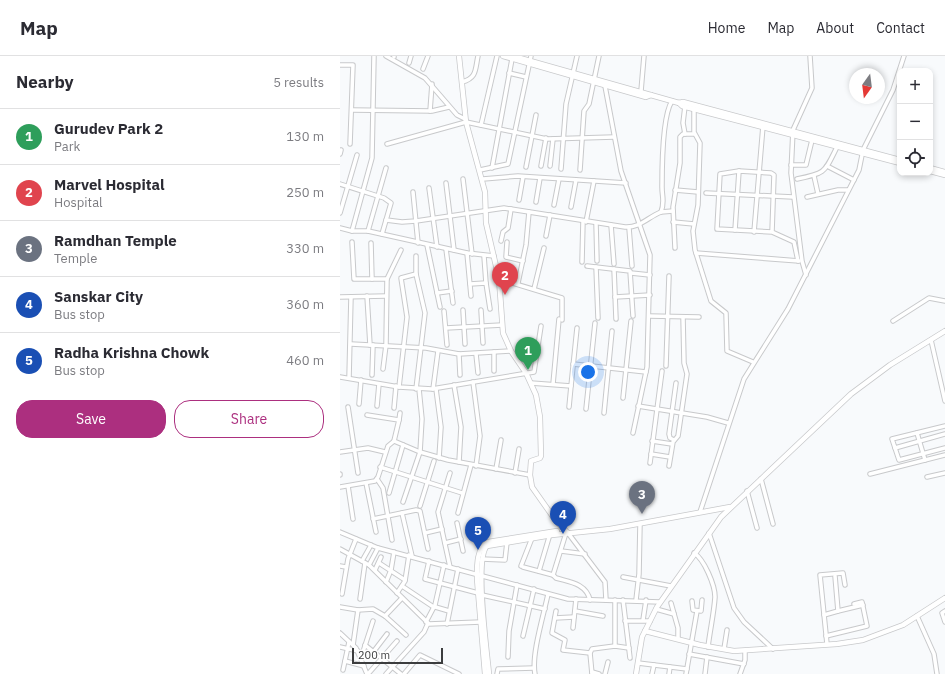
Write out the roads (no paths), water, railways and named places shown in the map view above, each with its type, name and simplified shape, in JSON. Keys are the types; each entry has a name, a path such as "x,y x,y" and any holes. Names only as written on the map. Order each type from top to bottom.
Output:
{"street":[{"path":"352,231 372,158 374,56"},
{"path":"386,56 421,75 432,84 449,107 465,121 516,133 552,139 614,138"},
{"path":"409,63 411,56"},
{"path":"423,69 428,56"},
{"path":"459,56 465,121 480,170 486,197 487,230 499,279 502,325 505,340 510,351 526,373 531,383 536,395 540,417 542,456 532,460 530,476 532,487 566,532 585,554 605,582 606,600"},
{"path":"462,82 470,80 474,77 478,56"},
{"path":"481,125 497,56"},
{"path":"503,56 530,60 593,80 659,96 694,109 793,132 812,140 837,147 897,159"},
{"path":"561,169 566,109 572,74 577,56"},
{"path":"580,170 584,111 589,104 599,56"},
{"path":"641,91 644,56"},
{"path":"800,261 791,165 793,132 812,88 810,56"},
{"path":"700,512 728,423 744,379 753,362 788,309 859,170 863,152 893,90 904,56"},
{"path":"492,168 513,57"},
{"path":"480,170 508,164 516,133 530,60"},
{"path":"340,65 353,65 350,144"},
{"path":"509,73 526,77"},
{"path":"593,80 605,86 646,97 650,95"},
{"path":"430,111 432,84"},
{"path":"605,86 614,138 639,226 649,250 650,295 646,372 633,433"},
{"path":"661,212 664,203 662,189 666,122 670,100"},
{"path":"679,103 683,102 897,162"},
{"path":"685,106 683,123 685,134"},
{"path":"352,110 430,111 441,110 449,107"},
{"path":"694,109 694,134 700,143 698,192 694,224 696,253 711,301 726,313 726,351 753,362"},
{"path":"526,167 536,116"},
{"path":"387,144 465,121"},
{"path":"754,232 763,126"},
{"path":"675,248 673,212 680,163 680,137 685,134 694,134"},
{"path":"541,166 546,138"},
{"path":"550,166 552,139"},
{"path":"791,165 806,166 812,140"},
{"path":"797,179 814,176 821,173 827,166 837,147"},
{"path":"340,154 341,150"},
{"path":"340,213 357,155"},
{"path":"827,166 854,180"},
{"path":"368,231 386,168"},
{"path":"933,169 945,172"},
{"path":"735,230 739,171"},
{"path":"772,232 774,175 739,171 720,174 717,229 772,232 794,242 806,275"},
{"path":"933,172 945,175"},
{"path":"814,176 818,194"},
{"path":"482,179 523,177 626,182"},
{"path":"519,200 523,177"},
{"path":"536,202 540,178"},
{"path":"463,179 472,254"},
{"path":"554,205 559,179"},
{"path":"571,207 576,180"},
{"path":"582,262 585,222 594,181"},
{"path":"446,183 454,250"},
{"path":"340,184 379,196 391,203 382,234"},
{"path":"429,188 436,247"},
{"path":"675,190 698,192"},
{"path":"807,197 848,190"},
{"path":"413,192 418,243"},
{"path":"706,193 793,196"},
{"path":"386,220 402,222 416,221 450,217 498,208 629,228 639,226 651,216 661,212 673,212"},
{"path":"501,241 503,232 507,229 511,209"},
{"path":"518,283 523,261 529,212"},
{"path":"546,236 550,216"},
{"path":"673,222 694,224"},
{"path":"596,223 597,262"},
{"path":"611,225 614,264"},
{"path":"340,228 352,231 368,231 446,249 484,256 494,256"},
{"path":"629,228 632,266"},
{"path":"352,242 353,278 386,279"},
{"path":"507,242 506,257 523,261"},
{"path":"371,243 372,279"},
{"path":"427,245 440,307"},
{"path":"534,289 544,248"},
{"path":"446,249 453,303"},
{"path":"383,369 386,345 386,279 401,250"},
{"path":"467,253 471,296"},
{"path":"696,253 800,261"},
{"path":"403,502 410,477 420,452 422,419 417,389 420,348 425,313 416,274 416,256"},
{"path":"484,256 490,309"},
{"path":"586,266 629,271 631,274 650,275"},
{"path":"596,267 598,318"},
{"path":"614,269 616,318"},
{"path":"394,408 398,387 406,317 400,278 416,274"},
{"path":"631,274 633,316"},
{"path":"666,366 669,276"},
{"path":"499,279 518,283 562,298 561,320 553,384"},
{"path":"470,284 486,283"},
{"path":"437,293 452,291"},
{"path":"615,297 650,295"},
{"path":"367,296 372,345 372,375"},
{"path":"340,297 386,296"},
{"path":"349,378 351,297"},
{"path":"893,321 929,298 945,301"},
{"path":"463,310 465,344"},
{"path":"481,310 483,343"},
{"path":"444,311 447,345"},
{"path":"649,316 699,317"},
{"path":"669,466 673,442 678,436 687,374 684,363 683,317"},
{"path":"624,398 631,321"},
{"path":"586,409 595,323"},
{"path":"446,328 502,325"},
{"path":"340,377 398,387 435,389 534,372 536,370 541,326"},
{"path":"569,407 577,328"},
{"path":"604,413 612,331"},
{"path":"636,674 645,631 656,609 694,553 730,507 851,394 890,365 945,331"},
{"path":"931,340 945,401"},
{"path":"351,344 403,346 458,354 510,351"},
{"path":"438,351 435,389 441,427 439,458"},
{"path":"494,352 494,371"},
{"path":"458,354 460,375"},
{"path":"476,354 478,373"},
{"path":"574,364 646,372"},
{"path":"650,463 662,371"},
{"path":"359,404 361,380"},
{"path":"473,382 480,436 476,466"},
{"path":"531,383 571,386"},
{"path":"673,442 669,436 676,383"},
{"path":"377,406 378,384"},
{"path":"454,385 460,422 458,462"},
{"path":"638,406 705,417 728,423"},
{"path":"348,407 358,473"},
{"path":"394,441 400,413"},
{"path":"367,415 399,420"},
{"path":"945,426 892,439 899,460 945,448"},
{"path":"917,433 925,460"},
{"path":"895,448 945,434"},
{"path":"496,470 501,440"},
{"path":"392,540 383,488 377,479 389,443 394,441 439,458 530,476"},
{"path":"652,441 673,442"},
{"path":"389,493 404,445"},
{"path":"340,452 368,448 385,452"},
{"path":"515,473 519,449"},
{"path":"651,454 670,456"},
{"path":"870,474 945,455"},
{"path":"420,506 434,461"},
{"path":"458,513 462,493 471,465"},
{"path":"380,467 462,493"},
{"path":"450,473 438,510 450,567"},
{"path":"927,477 945,473"},
{"path":"761,478 773,524"},
{"path":"340,487 366,483 377,479"},
{"path":"366,483 376,532"},
{"path":"348,486 353,519"},
{"path":"747,491 756,528"},
{"path":"485,674 479,574 480,551 485,543 640,524 730,507"},
{"path":"373,519 416,510 420,511 428,549"},
{"path":"397,593 405,580 410,555 402,513"},
{"path":"457,523 463,552"},
{"path":"636,600 640,524"},
{"path":"425,533 442,529"},
{"path":"340,532 378,548 410,555 548,594 576,599 646,600 660,602"},
{"path":"554,575 566,532"},
{"path":"709,533 734,608 744,622 773,648"},
{"path":"479,574 484,551 487,546 550,534"},
{"path":"539,571 550,534"},
{"path":"532,538 522,567 554,575 556,578 581,587 586,591 590,600"},
{"path":"342,594 349,554 356,539"},
{"path":"445,542 461,539"},
{"path":"482,559 505,560 508,542"},
{"path":"360,598 364,562 371,545"},
{"path":"369,565 378,548"},
{"path":"340,549 364,562 375,570 427,623 447,624 481,622"},
{"path":"561,551 585,554"},
{"path":"386,582 391,570 394,552"},
{"path":"694,553 701,557 715,595 708,647"},
{"path":"375,570 381,557"},
{"path":"429,561 425,579 480,594 545,609"},
{"path":"379,563 405,580"},
{"path":"386,674 408,647 417,640 427,623 434,607 444,565"},
{"path":"340,566 346,567"},
{"path":"447,624 458,569"},
{"path":"827,644 820,575 843,573 845,585"},
{"path":"835,576 838,612"},
{"path":"623,577 671,586"},
{"path":"508,657 508,638 517,585"},
{"path":"402,586 434,607 449,611"},
{"path":"522,636 534,590"},
{"path":"480,594 489,674"},
{"path":"535,674 534,668 548,594"},
{"path":"385,616 402,598"},
{"path":"645,631 708,647 746,651 849,642 875,636 903,626 945,598"},
{"path":"573,628 576,599"},
{"path":"615,600 615,646"},
{"path":"623,600 630,658"},
{"path":"643,620 646,600"},
{"path":"692,601 692,609 702,611 702,600"},
{"path":"854,604 862,602 863,605"},
{"path":"671,603 679,631 678,639"},
{"path":"824,614 863,605"},
{"path":"826,636 866,626 863,605"},
{"path":"340,607 358,610 373,609 385,616 406,635"},
{"path":"656,609 674,614"},
{"path":"354,645 358,610"},
{"path":"556,611 552,633 565,640 563,650 590,653"},
{"path":"686,674 697,611"},
{"path":"945,611 942,613 945,622"},
{"path":"575,612 603,616"},
{"path":"917,616 934,654 937,674"},
{"path":"554,618 574,617"},
{"path":"361,658 373,621"},
{"path":"626,621 650,621"},
{"path":"724,649 727,630"},
{"path":"340,634 354,645 368,674 397,641"},
{"path":"374,651 387,634"},
{"path":"343,670 350,642"},
{"path":"365,645 401,674"},
{"path":"599,674 592,673 590,653 594,648 615,646 629,648"},
{"path":"340,647 358,651"},
{"path":"740,674 744,664 746,651"},
{"path":"689,654 744,664"},
{"path":"404,674 420,655 459,674"},
{"path":"705,674 707,657"},
{"path":"345,661 364,666"},
{"path":"605,674 608,662"},
{"path":"638,663 687,669"},
{"path":"652,674 654,665"},
{"path":"669,674 670,667"},
{"path":"517,668 518,674"},
{"path":"497,674 498,669 534,668"}],"place":[{"name":"Marvel Hospital","path":"505,295"},
{"name":"Gurudev Park 2","path":"528,370"},
{"name":"Ramdhan Temple","path":"642,514"},
{"name":"Sanskar City","path":"563,534"},
{"name":"Radha Krishna Chowk","path":"478,550"}]}
